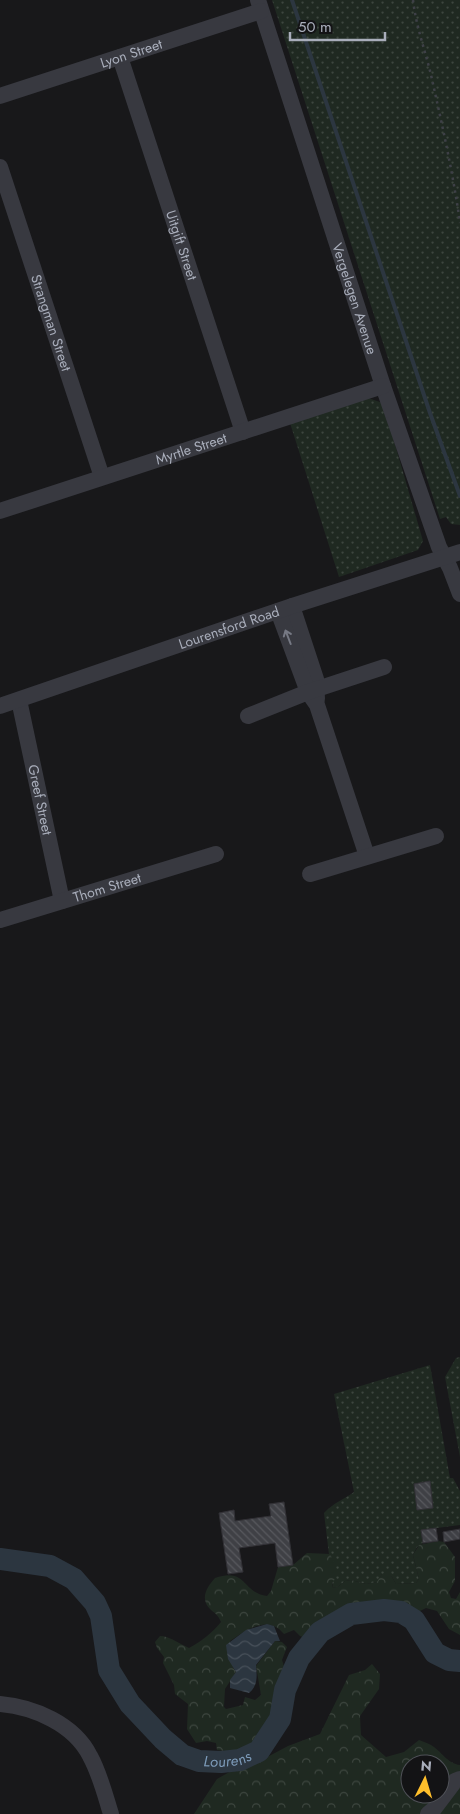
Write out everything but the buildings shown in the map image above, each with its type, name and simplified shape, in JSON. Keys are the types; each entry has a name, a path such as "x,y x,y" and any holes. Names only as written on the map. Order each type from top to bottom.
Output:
{"street":[{"name":"Lyon Street","path":"0,96 120,57 259,5"},
{"name":"Vergelegen Avenue","path":"259,5 384,386 443,557 450,568 460,594"},
{"name":"Uitgift Street","path":"120,57 243,432"},
{"name":"Strangman Street","path":"0,167 102,478"},
{"name":"Myrtle Street","path":"0,510 384,386"},
{"name":"Lourensford Road","path":"0,706 285,608 460,552"},
{"path":"285,608 367,856"},
{"path":"248,716 314,696 384,667"},
{"name":"Greef Street","path":"19,700 62,901"},
{"path":"310,874 436,836"},
{"name":"Thom Street","path":"0,920 216,854"},
{"path":"0,1704 34,1711 73,1734 90,1756 111,1814"},
{"path":"428,1814 434,1809 455,1780 460,1779"}],"path":[{"path":"413,0 422,46 445,138 460,223"}],"green space":[{"path":"272,0 460,0 460,525 451,524 446,517 440,519"},
{"path":"368,398 383,403 423,541 418,550 339,577 290,423"},
{"path":"460,1357 460,1457 445,1377 456,1358"},
{"path":"430,1365 450,1478 453,1478 460,1491 460,1525 421,1530 423,1543 417,1547 413,1555 419,1579 416,1583 396,1584 392,1577 382,1574 378,1582 366,1584 351,1580 345,1581 333,1588 324,1513 354,1492 334,1394","holes":["429,1482 433,1507 417,1510 414,1484"]},
{"path":"438,1541 444,1542 455,1557 455,1581 449,1592 451,1598 456,1599 460,1592 460,1635 449,1629 437,1611 426,1608 420,1611 378,1606 362,1608 330,1618 316,1633 307,1639 300,1636 294,1630 284,1634 278,1628 271,1625 257,1626 243,1632 230,1641 233,1667 236,1672 225,1689 224,1707 226,1709 243,1705 245,1697 255,1700 261,1695 256,1666 275,1641 282,1642 287,1647 282,1660 287,1675 274,1723 257,1744 232,1752 217,1750 216,1743 207,1741 196,1743 187,1729 188,1704 175,1694 174,1685 163,1663 164,1657 155,1642 160,1636 163,1636 189,1648 218,1626 221,1622 205,1602 205,1593 215,1578 225,1575 239,1578 259,1594 267,1596 271,1591 278,1567 293,1565 307,1553 330,1554 334,1562 336,1578 332,1583 333,1588 345,1581 351,1580 366,1584 377,1582 382,1574 386,1573 392,1577 396,1584 416,1583 419,1579 413,1555 419,1545"},
{"path":"372,1664 380,1674 379,1689 360,1716 361,1735 386,1757 404,1752 419,1740 431,1745 442,1754 400,1754 400,1804 450,1804 450,1761 460,1765 460,1814 194,1814 217,1779 233,1770 256,1763 288,1746 320,1734 349,1675 365,1670"}],"water":[{"path":"267,1624 274,1626 280,1641 275,1641 256,1665 257,1677 254,1687 249,1693 230,1688 230,1680 236,1672 228,1659 226,1645 246,1630"}],"waterway":[{"path":"292,0 430,413 460,496"},
{"name":"Lourens","path":"0,1559 50,1566 74,1579 95,1603 101,1616 109,1670 130,1704 163,1739 182,1755 199,1761 221,1762 240,1760 259,1751 280,1719 285,1690 299,1658 320,1632 351,1614 384,1610 401,1612 414,1620 435,1653 449,1660 460,1661"}]}
